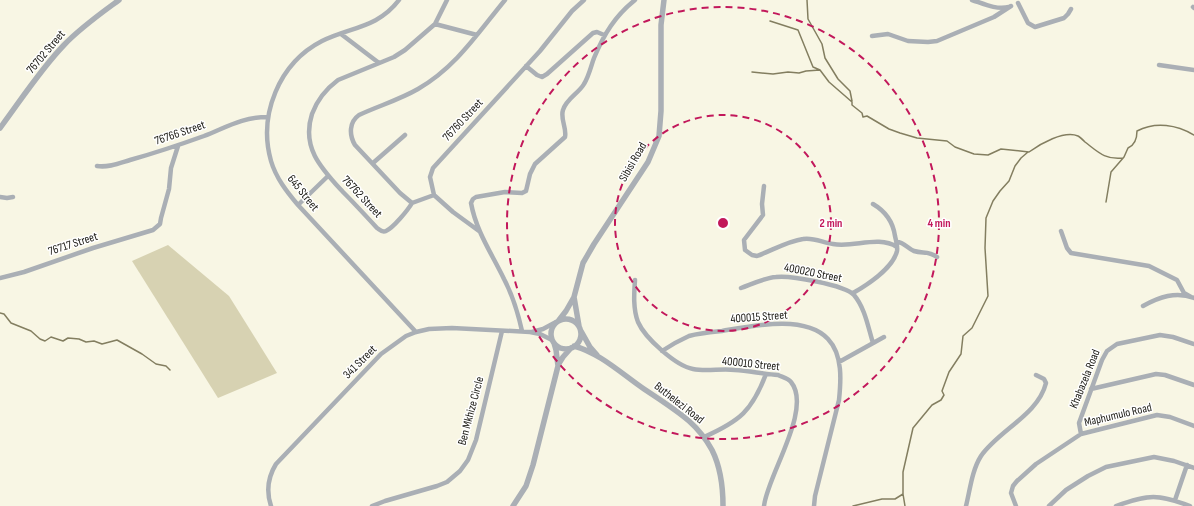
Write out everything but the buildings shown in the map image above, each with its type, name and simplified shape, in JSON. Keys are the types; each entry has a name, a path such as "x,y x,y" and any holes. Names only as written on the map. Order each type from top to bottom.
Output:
{"street":[{"name":"76702 Street","path":"0,128 40,73 65,44 94,18 119,0"},
{"name":"645 Street","path":"399,0 389,11 373,22 311,47 292,65 278,85 273,97 268,117 268,140 272,162 284,187 298,205 416,332"},
{"name":"76762 Street","path":"412,203 406,212 386,231 382,231 377,228 328,176 316,160 309,139 309,127 315,106 324,93 338,80 379,63 405,50 435,24 447,0"},
{"path":"480,232 453,212 434,195 412,203 400,193 356,144 352,138 352,124 355,117 411,93 431,81 455,62 505,0"},
{"name":"76760 Street","path":"434,195 430,177 433,168 540,51 566,17 584,0"},
{"path":"522,331 512,296 473,216 471,201 476,197 505,192 522,193 526,191 530,174 535,164 565,137 562,111 568,102 584,85 604,35 618,16 635,0"},
{"name":"Sibisi Road","path":"557,321 566,311 574,297 579,275 587,256 648,162 659,136 662,111 660,24 664,0"},
{"path":"972,0 1001,9 1020,2 1028,22 1035,27 1064,18 1071,8"},
{"path":"872,36 888,34 908,41 938,41 994,17 1011,6"},
{"path":"435,24 477,36"},
{"path":"526,66 537,76 542,77 593,33 597,32 604,35"},
{"path":"341,34 379,63"},
{"path":"1159,65 1194,70"},
{"name":"76766 Street","path":"97,166 105,167 178,146 241,120 254,117 268,117"},
{"path":"373,163 405,135"},
{"name":"76717 Street","path":"0,278 24,272 93,248 153,230 160,224 169,189 171,168 178,146"},
{"path":"298,205 328,176"},
{"path":"764,186 762,204 763,215 743,242 745,250 752,256 757,256 796,240 809,238 835,245 883,242 892,244 903,243 912,250 930,253 936,257"},
{"path":"0,197 13,198"},
{"path":"853,293 869,283 885,268 896,254 897,244 893,225 882,210 873,204"},
{"path":"1061,231 1067,248 1071,253 1150,266 1177,280 1184,293 1192,297"},
{"name":"400020 Street","path":"741,288 772,277 782,276 840,287 853,293 861,305 873,343"},
{"name":"400010 Street","path":"635,280 634,299 638,321 641,328 662,351 679,364 694,370 735,370 766,374 784,377 792,382 796,394 797,404 789,438 766,494 764,506"},
{"path":"1143,306 1155,300 1178,294 1192,297"},
{"name":"Sibisi Road","path":"574,297 579,328"},
{"path":"513,506 526,486 533,465 558,366 563,357 580,339 579,328 572,320 567,318 557,321 551,330 558,366"},
{"name":"341 Street","path":"530,332 542,329 557,321"},
{"name":"400015 Street","path":"662,351 689,337 699,334 753,326 789,324 810,327 822,334 832,344 839,362 839,400 815,496 814,506"},
{"name":"341 Street","path":"271,506 268,486 272,469 381,354 399,340 416,332 445,328 530,332 540,334 553,342"},
{"name":"Buthelezi Road","path":"579,328 590,347 600,358"},
{"name":"Ben Mkhize Circle","path":"372,506 437,486 454,478 465,464 476,440 502,331"},
{"name":"Khabazela Road","path":"1081,434 1078,423 1104,355 1110,347 1117,344 1160,335 1173,336 1194,344"},
{"path":"839,362 884,337"},
{"name":"Buthelezi Road","path":"553,342 562,348 573,347 585,350 600,358 686,419 704,437 711,449 722,479 724,506"},
{"path":"704,437 728,426 744,413 755,398 766,374"},
{"path":"1091,389 1156,374 1165,375 1194,385"},
{"path":"966,506 976,467 981,456 997,438 1036,404 1046,383 1044,379 1036,375"},
{"name":"Maphumulo Road","path":"1016,506 1011,493 1013,486 1017,481 1036,464 1081,434 1157,415 1170,417 1194,426"},
{"path":"1049,506 1066,490 1106,467 1154,457 1174,461 1194,468"},
{"path":"1175,500 1186,465"},
{"path":"1119,505 1154,496 1175,500 1190,506"}],"shaded area":[{"path":"168,245 229,296 277,373 218,398 132,261"}],"waterway":[{"path":"807,0 808,19 822,44 825,58 838,79 850,91 852,101"},
{"path":"770,21 798,30 813,67 820,70 829,82 852,102 852,105 862,113 863,117 867,116 889,129 917,138 947,141 955,147 974,154 988,155 1001,149 1029,152 1039,145 1059,136 1072,135 1079,136 1094,149 1106,156 1111,158 1123,158"},
{"path":"752,72 773,74 788,72 799,73 820,70"},
{"path":"1106,202 1111,172 1124,157 1128,148 1134,143 1137,131 1159,125 1174,127 1194,135"},
{"path":"905,506 903,494 903,472 913,428 932,405 941,400 944,395 942,391 949,372 961,354 963,336 972,328 988,296 985,248 986,218 993,201 1009,181 1015,166 1028,152"},
{"path":"0,313 4,314 11,323 31,331 40,339 45,341 51,337 63,341 68,338 79,339 86,342 94,341 102,344 117,340 156,364 166,366 170,370"},
{"path":"853,506 882,499 895,499 903,494"}]}
